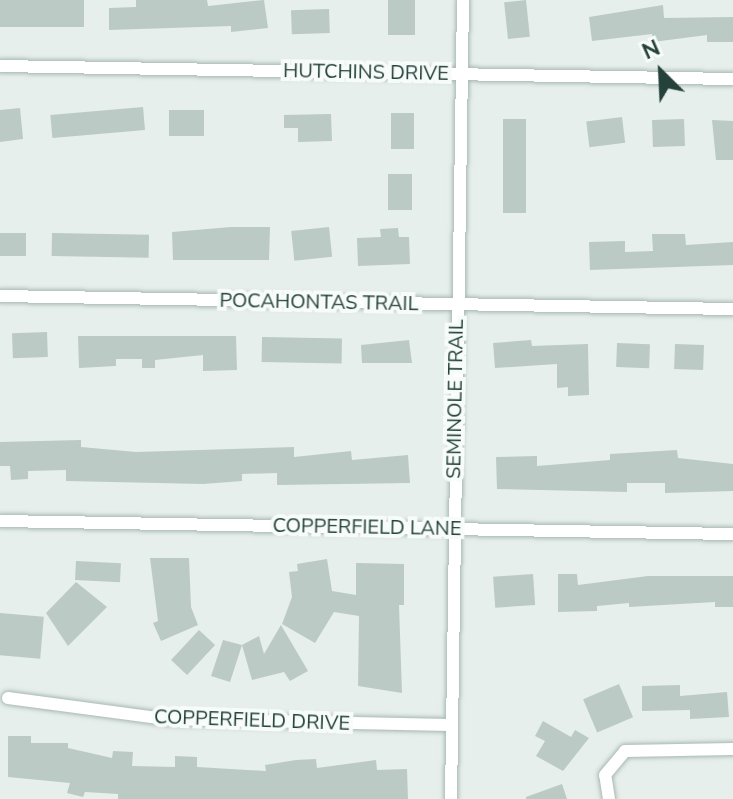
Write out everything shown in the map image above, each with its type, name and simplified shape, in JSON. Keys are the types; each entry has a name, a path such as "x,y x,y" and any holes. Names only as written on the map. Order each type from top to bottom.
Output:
{"street":[{"name":"SEMINOLE TRAIL","path":"451,799 449,725 463,0"},
{"name":"HUTCHINS DRIVE","path":"0,66 733,79"},
{"name":"POCAHONTAS TRAIL","path":"0,296 733,309"},
{"name":"COPPERFIELD LANE","path":"0,521 733,534"},
{"name":"COPPERFIELD DRIVE","path":"8,698 165,719 449,725"},
{"path":"609,799 605,775 625,751 733,749"}],"building":[{"path":"0,0 84,0 84,27 0,27"},
{"path":"136,0 207,0 208,6 264,0 268,28 231,32 231,26 109,30 109,8 136,7"},
{"path":"388,0 415,0 415,35 388,35"},
{"path":"526,0 530,37 508,39 504,2"},
{"path":"663,5 664,18 733,17 733,42 707,42 707,35 653,42 652,34 592,41 589,17"},
{"path":"329,9 330,33 292,34 291,10"},
{"path":"143,107 145,130 52,138 50,115"},
{"path":"20,108 23,139 0,142 0,110"},
{"path":"169,110 204,110 204,136 169,136"},
{"path":"391,113 414,113 414,149 391,149"},
{"path":"331,114 332,141 298,142 298,128 284,128 284,115"},
{"path":"622,117 625,143 589,147 586,121"},
{"path":"503,119 526,119 526,213 503,213"},
{"path":"684,119 685,146 653,147 652,120"},
{"path":"712,120 733,121 733,160 716,160"},
{"path":"388,174 412,174 412,210 388,210"},
{"path":"270,227 269,260 173,260 172,232"},
{"path":"329,227 332,257 294,261 291,231"},
{"path":"398,228 399,237 409,237 410,264 358,266 357,238 381,237 380,229"},
{"path":"0,233 26,233 26,256 0,256"},
{"path":"52,233 149,235 149,258 52,256"},
{"path":"652,234 685,234 686,245 733,242 733,265 590,270 589,242 625,241 625,252 653,251"},
{"path":"47,332 48,357 13,358 12,333"},
{"path":"78,336 236,336 237,370 203,371 203,355 155,360 155,368 142,368 142,359 116,359 116,366 79,368"},
{"path":"262,337 342,338 342,363 262,362"},
{"path":"409,340 412,363 362,363 361,345"},
{"path":"531,340 532,346 588,344 589,395 568,396 568,387 557,388 557,364 495,368 493,343"},
{"path":"617,343 650,344 649,368 616,367"},
{"path":"675,344 704,345 703,370 674,369"},
{"path":"81,440 81,447 136,452 294,447 294,457 351,451 352,460 408,455 410,483 277,485 277,473 242,474 242,481 203,484 66,481 66,470 28,471 28,479 11,480 10,466 0,466 0,442"},
{"path":"677,450 678,458 733,464 733,491 665,493 665,483 627,483 627,492 497,489 496,457 537,456 537,466 610,460 610,454"},
{"path":"150,558 189,558 191,607 198,625 161,641 153,623 158,621"},
{"path":"327,559 332,591 356,595 356,563 404,564 404,605 399,605 402,693 358,686 359,616 334,612 315,643 282,624 292,597 289,572 298,571 297,564"},
{"path":"76,561 121,563 120,582 75,580"},
{"path":"533,574 535,605 495,608 493,577"},
{"path":"558,574 577,574 578,585 648,576 733,576 733,607 715,607 715,602 629,607 629,603 597,606 597,611 558,612"},
{"path":"76,582 107,607 68,646 46,613"},
{"path":"0,613 44,617 40,659 0,655"},
{"path":"281,625 308,671 290,681 284,672 252,680 242,645 259,636 264,654"},
{"path":"199,630 215,645 187,675 171,660"},
{"path":"223,640 242,645 230,682 211,676"},
{"path":"619,684 633,717 597,732 583,699"},
{"path":"680,685 680,696 727,692 729,717 690,719 690,710 642,711 642,686"},
{"path":"543,721 571,737 575,730 589,738 563,771 536,756 545,741 535,736"},
{"path":"8,736 31,736 31,743 68,743 68,748 112,758 113,751 133,752 132,766 175,767 175,756 197,757 197,767 266,771 265,765 296,760 316,759 317,768 376,760 377,770 407,769 408,799 118,799 118,794 85,792 83,797 67,793 70,783 8,777"},
{"path":"562,784 567,799 526,799 526,797"}]}
